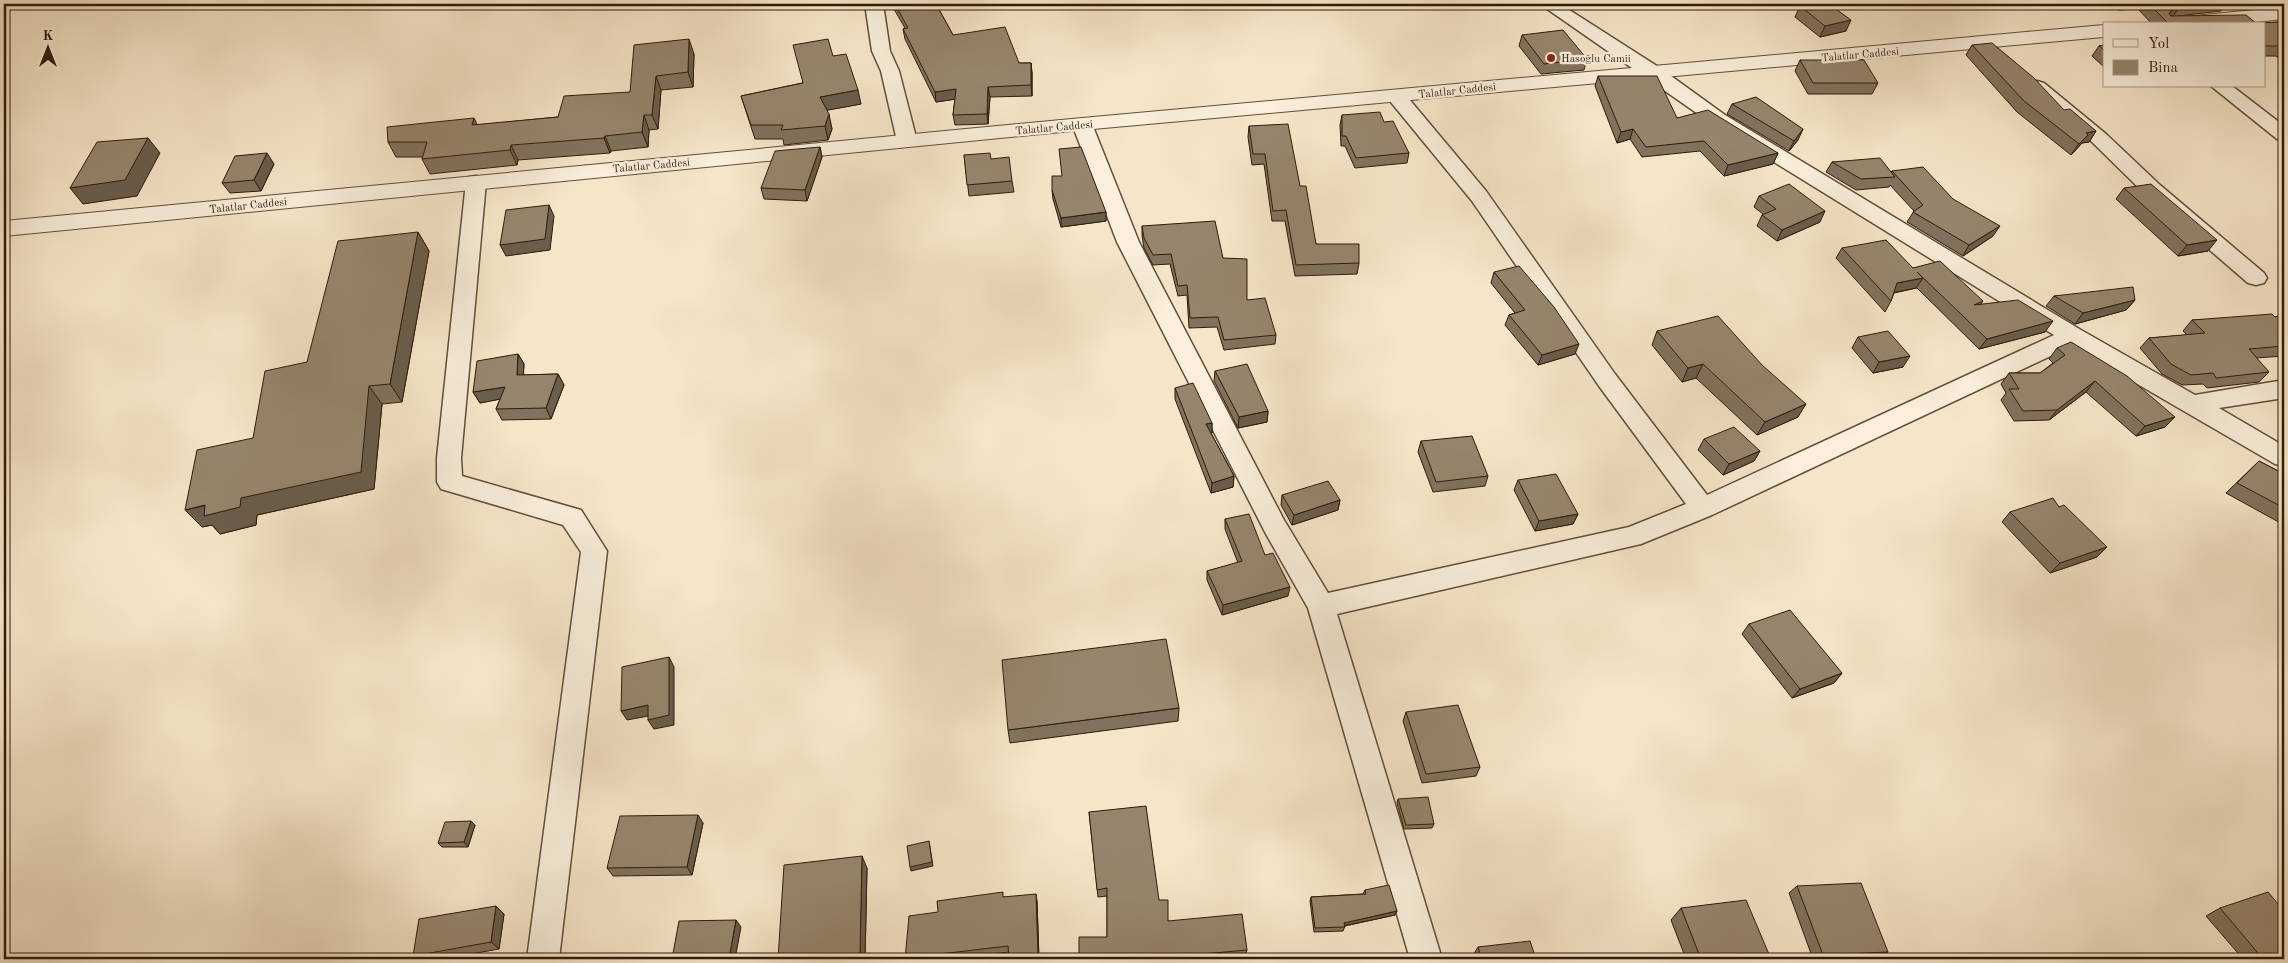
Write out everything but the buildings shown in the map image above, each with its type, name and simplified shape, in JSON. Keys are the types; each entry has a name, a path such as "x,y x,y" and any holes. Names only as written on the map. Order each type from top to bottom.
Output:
{"street":[{"path":"874,4 881,51 890,72 907,141"},
{"path":"1549,4 1653,72 1718,119 2073,336 2284,457"},
{"path":"2192,22 2284,12"},
{"name":"Talatlar Caddesi","path":"4,229 1082,124 1397,97 1593,76 1987,43 2103,31"},
{"path":"1987,43 2006,60"},
{"path":"2025,78 2098,138 2153,190 2256,278"},
{"path":"2223,88 2284,135"},
{"path":"1397,97 1479,196 1607,380 1703,508"},
{"path":"1082,124 1128,242 1275,527 1321,606 1426,959"},
{"path":"476,182 449,458 450,482 572,517 594,551 543,959"},
{"path":"1321,606 1632,537 1703,508 2073,336"},
{"path":"2192,404 2284,389"}],"place":[{"name":"Hasoğlu Camii","path":"1551,58"}]}
